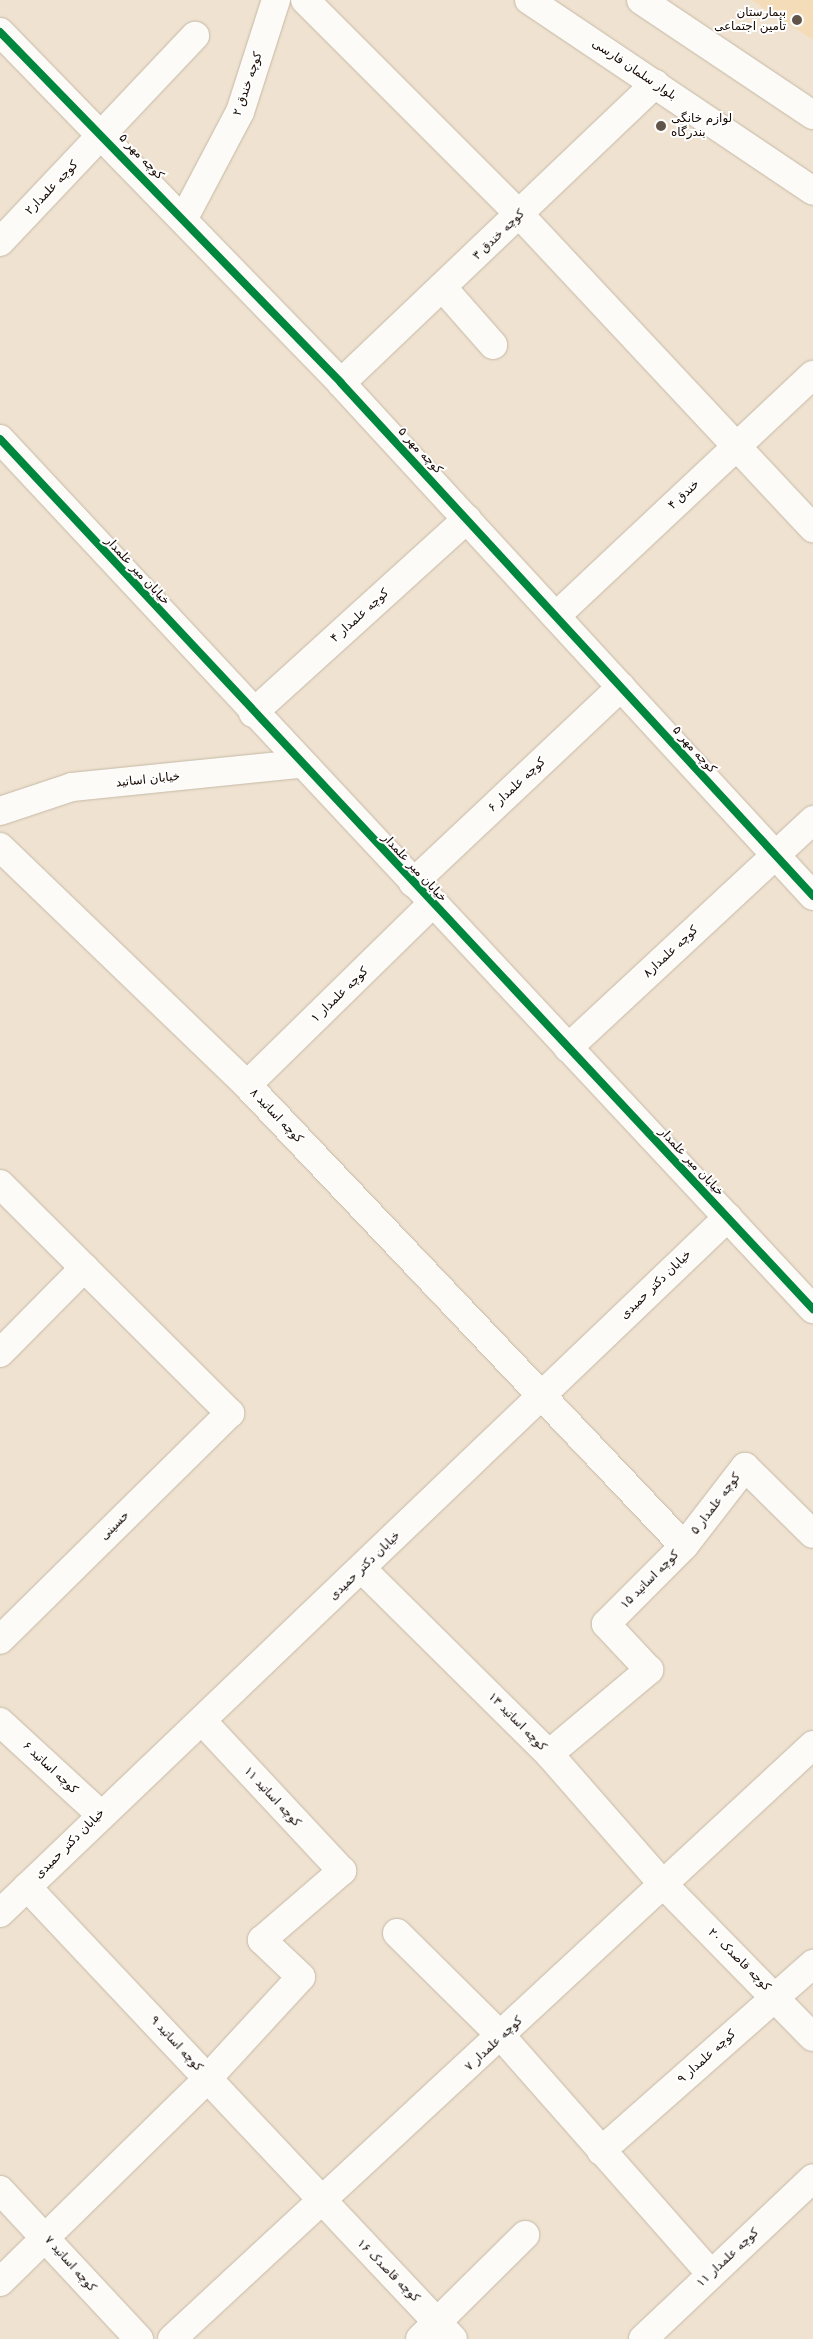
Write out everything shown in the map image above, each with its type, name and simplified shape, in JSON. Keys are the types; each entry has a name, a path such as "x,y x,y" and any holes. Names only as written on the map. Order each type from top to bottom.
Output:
{"street":[{"name":"کوچه خندق ۲","path":"184,218 240,112 276,0"},
{"path":"305,0 520,215 734,447 813,528"},
{"name":"بلوار سلمان فارسی","path":"529,0 813,191"},
{"path":"641,0 813,115"},
{"name":"کوچه مهر ۵","path":"0,32 104,134 341,383 813,896"},
{"name":"کوچه علمدار۲","path":"0,242 196,36"},
{"name":"کوچه خندق ۳","path":"341,383 520,215 655,84"},
{"path":"443,288 494,345"},
{"name":"خندق ۴","path":"556,616 734,447 813,375"},
{"name":"خیابان میر علمدار","path":"0,439 432,904 728,1217 809,1296"},
{"name":"کوچه علمدار ۴","path":"253,713 467,519"},
{"name":"کوچه علمدار ۶","path":"413,883 621,687"},
{"name":"خیابان اساتید","path":"3,805 72,787 300,764"},
{"name":"کوچه علمدار۸","path":"568,1048 813,820"},
{"name":"کوچه اساتید ۸","path":"0,847 247,1085 543,1393"},
{"name":"کوچه علمدار ۱","path":"247,1085 432,904"},
{"path":"0,1184 84,1268 0,1353"},
{"name":"خیابان دکتر حمیدی","path":"0,1913 100,1814 203,1722 728,1217"},
{"name":"حسینی","path":"0,1640 230,1413 84,1268"},
{"name":"کوچه اساتید ۱۵","path":"543,1393 684,1546 606,1624 649,1670 549,1754"},
{"name":"کوچه علمدار ۵","path":"684,1546 745,1467 813,1534"},
{"name":"کوچه اساتید ۱۳","path":"362,1569 549,1754 663,1884"},
{"name":"کوچه اساتید ۶","path":"0,1722 100,1814"},
{"name":"کوچه اساتید ۱۱","path":"203,1722 342,1871 262,1940 301,1977 208,2078"},
{"name":"کوچه علمدار ۷","path":"172,2339 502,2037 813,1745"},
{"name":"کوچه قاصدک ۲۰","path":"663,1884 775,1996 813,2037"},
{"name":"کوچه اساتید ۹","path":"27,1887 208,2078 322,2203"},
{"path":"397,1933 502,2037 711,2274"},
{"name":"کوچه علمدار ۹","path":"602,2150 813,1964"},
{"path":"0,2282 208,2078"},
{"name":"کوچه علمدار ۱۱","path":"643,2339 813,2178"},
{"name":"کوچه اساتید ۷","path":"0,2190 46,2237 138,2339"},
{"name":"کوچه قاصدک ۱۶","path":"322,2203 437,2333"},
{"path":"437,2333 525,2235"}],"shaded area":[{"name":"بیمارستان تأمین اجتماعی","path":"751,0 813,0 813,40"}],"cycle path":[{"path":"0,32 341,383 813,896"},
{"path":"0,439 813,1309"}],"place":[{"name":"بیمارستان تأمین اجتماعی","path":"797,20"},
{"name":"لوازم خانگی بندرگاه","path":"661,126"}]}
